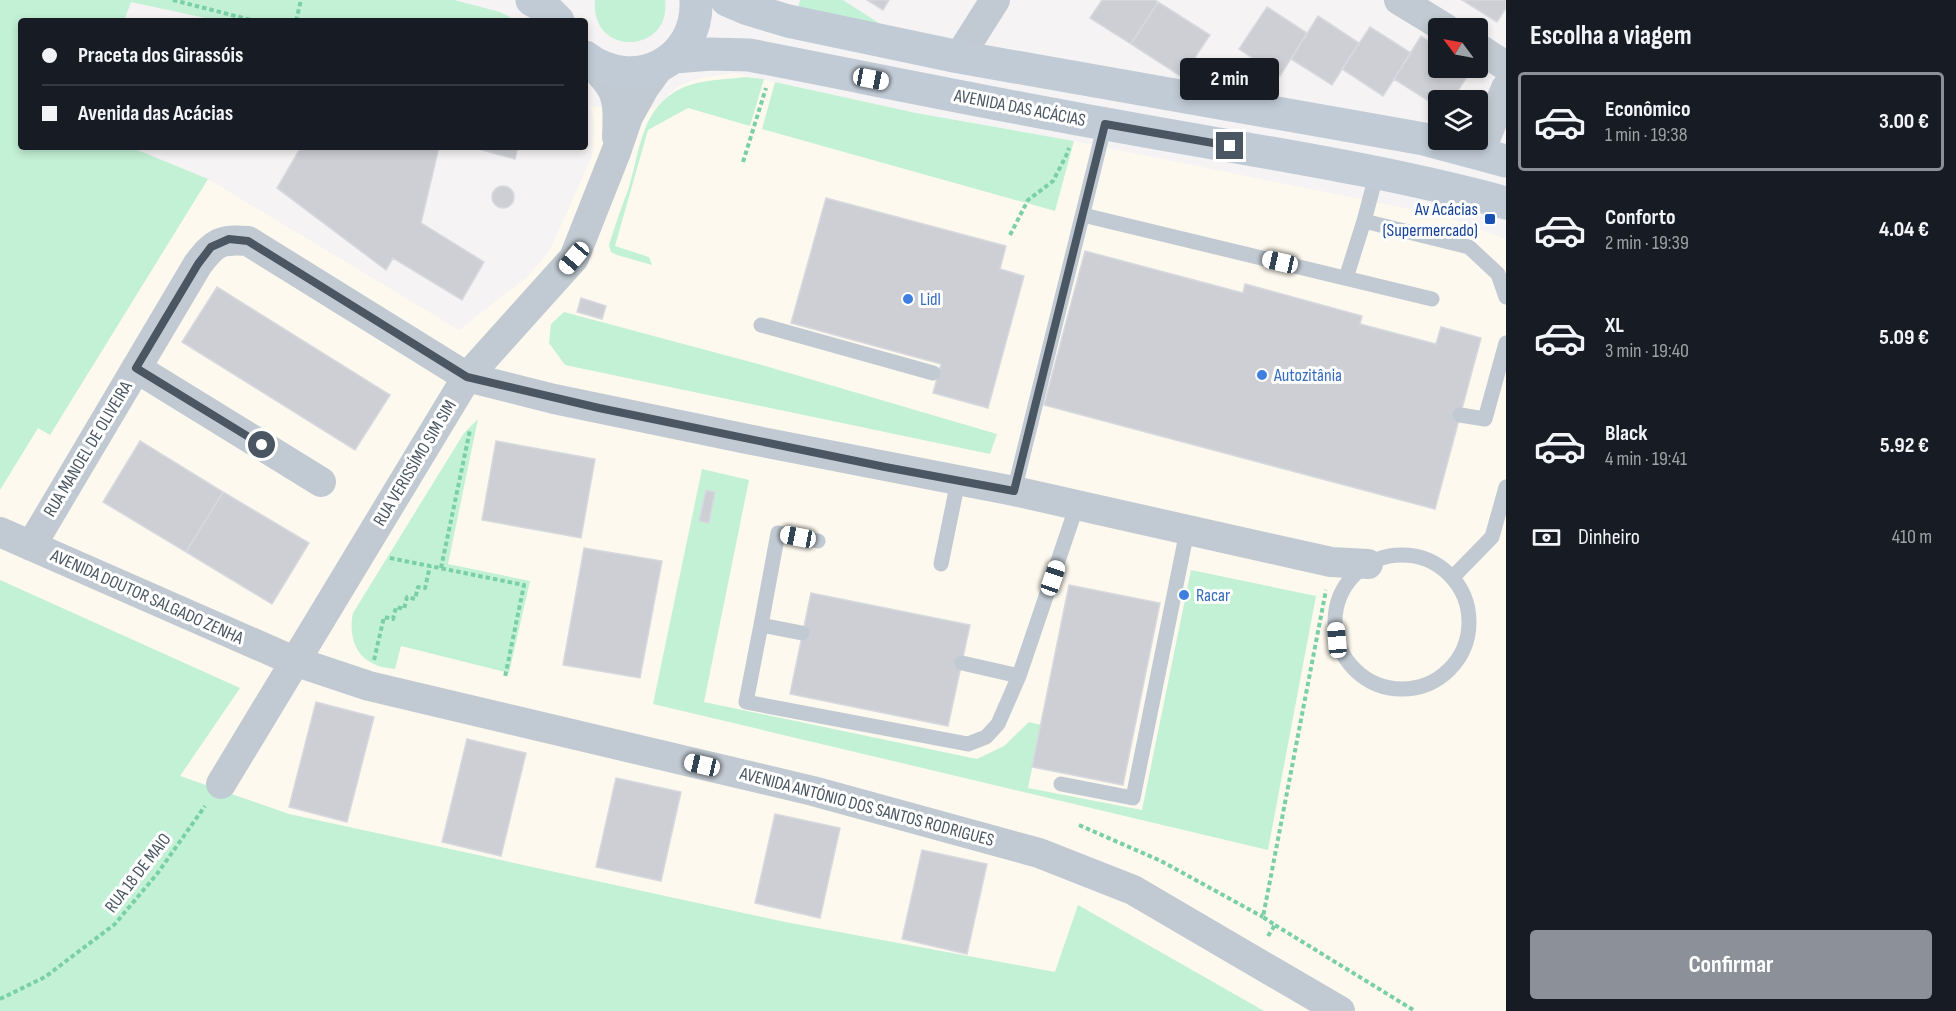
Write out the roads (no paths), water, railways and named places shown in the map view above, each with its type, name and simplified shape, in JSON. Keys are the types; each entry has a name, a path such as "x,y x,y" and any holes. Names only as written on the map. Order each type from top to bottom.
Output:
{"main road":[{"path":"532,0 543,6 555,18"},
{"path":"562,0 563,18"},
{"path":"667,62 685,44 693,29 697,13 696,0"},
{"path":"727,0 788,21 959,57 1373,129 1424,139 1493,158"},
{"name":"AVENIDA DAS ACÁCIAS","path":"588,60 611,72 628,74 644,72 667,62 711,54 749,55 1105,124 1377,172 1506,203"}],"street":[{"path":"959,57 995,0"},
{"path":"1399,0 1429,18"},
{"path":"1488,54 1506,66"},
{"name":"RUA VERISSÍMO SIM SIM","path":"588,61 613,89 618,108 616,152"},
{"name":"RUA VERISSÍMO SIM SIM","path":"221,784 467,377 574,258 628,117 644,88 667,62"},
{"path":"1493,158 1506,88"},
{"name":"RUA MANOEL DE OLIVEIRA","path":"31,546 198,264 211,247 229,239 248,241 467,377"},
{"path":"136,368 321,482"},
{"path":"467,377 588,406 1077,504 1187,531 1331,562 1368,564"},
{"name":"AVENIDA DOUTOR SALGADO ZENHA","path":"0,532 294,661"},
{"name":"AVENIDA ANTÓNIO DOS SANTOS RODRIGUES","path":"294,661 369,687 813,791 1039,853 1132,890 1340,1011"}],"lane":[{"path":"1014,491 1105,124"},
{"path":"1346,278 1377,172"},
{"path":"1083,215 1432,299"},
{"path":"1364,220 1469,247 1498,274 1506,297"},
{"path":"761,325 933,373"},
{"path":"1460,415 1485,419 1506,343"},
{"path":"941,564 958,481"},
{"path":"1453,577 1492,537 1506,486"},
{"path":"818,540 778,533 746,702 968,744 986,737 998,724 1019,676 1077,504"},
{"path":"1061,784 1133,798 1187,531"},
{"path":"1413,555 1434,563 1453,577 1464,596 1469,618 1467,639 1458,659 1443,675 1424,686 1402,689 1380,686 1361,676 1346,660 1337,640 1335,618 1340,596 1351,578 1368,564 1390,556 1413,555"},
{"path":"761,625 802,633"},
{"path":"962,663 1019,676"}],"place":[{"name":"Av Acácias (Supermercado)","path":"1490,219"},
{"name":"Lidl","path":"908,299"},
{"name":"Autozitânia","path":"1262,375"},
{"name":"Racar","path":"1184,595"}]}
